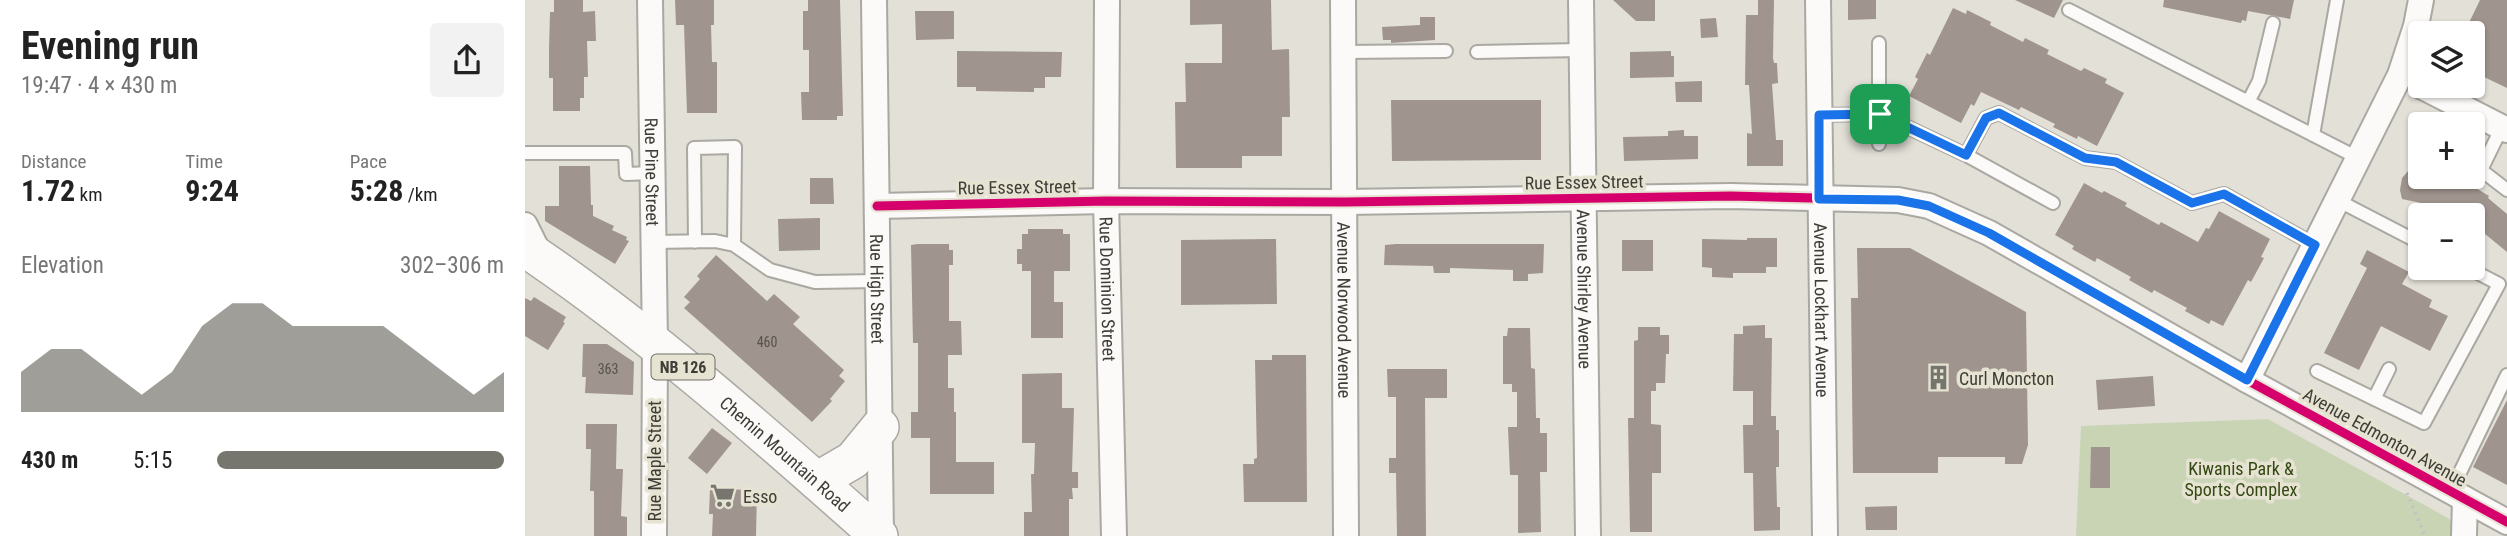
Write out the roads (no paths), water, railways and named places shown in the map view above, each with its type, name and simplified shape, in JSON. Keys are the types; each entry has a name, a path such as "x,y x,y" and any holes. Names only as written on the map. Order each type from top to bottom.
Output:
{"main road":[{"name":"Chemin Mountain Road","path":"534,254 655,344 758,427 880,536"},
{"path":"817,481 853,460 880,426"}],"street":[{"name":"Rue Pine Street","path":"650,0 655,344"},
{"name":"Rue High Street","path":"874,0 880,536"},
{"name":"Rue Dominion Street","path":"1107,0 1105,201 1114,536"},
{"name":"Avenue Norwood Avenue","path":"1343,0 1346,536"},
{"name":"Avenue Shirley Avenue","path":"1581,0 1587,324 1587,536"},
{"name":"Avenue Lockhart Avenue","path":"1818,0 1825,536"},
{"path":"2417,21 2421,0"},
{"path":"2247,380 2358,158 2408,90"},
{"path":"2445,98 2504,128"},
{"name":"Rue Essex Street","path":"877,206 1105,201 1345,202 1731,196 1898,200 1929,206 1989,233 2247,380"},
{"path":"525,225 534,254"},
{"name":"Rue Maple Street","path":"654,536 655,344"},
{"name":"Avenue Edmonton Avenue","path":"2247,380 2507,522"},
{"path":"2458,495 2464,536"}],"lane":[{"path":"2313,135 2337,0"},
{"path":"2069,10 2358,158"},
{"path":"2248,102 2259,81 2273,23"},
{"path":"1879,43 1879,144"},
{"path":"1477,52 1582,50"},
{"path":"1344,52 1446,51"},
{"path":"1966,155 1986,118 1999,113 2085,158 2116,162 2192,203 2224,194 2315,245"},
{"path":"1819,115 1880,114 1966,155 2053,203"},
{"path":"2485,156 2504,128"},
{"path":"695,242 694,148 734,147 734,245"},
{"path":"525,153 625,153 626,174 653,173"},
{"path":"2485,174 2507,190"},
{"path":"2337,201 2408,237"},
{"path":"653,242 715,241 734,245 770,270 815,282 878,281"},
{"path":"2317,371 2424,423 2499,284 2485,277"},
{"path":"2374,399 2389,369"},
{"path":"2458,495 2507,375"}],"place":[{"name":"Curl Moncton","path":"1939,378"},
{"name":"Esso","path":"723,496"}],"park label":[{"name":"Kiwanis Park & Sports Complex","path":"2241,478"}]}
